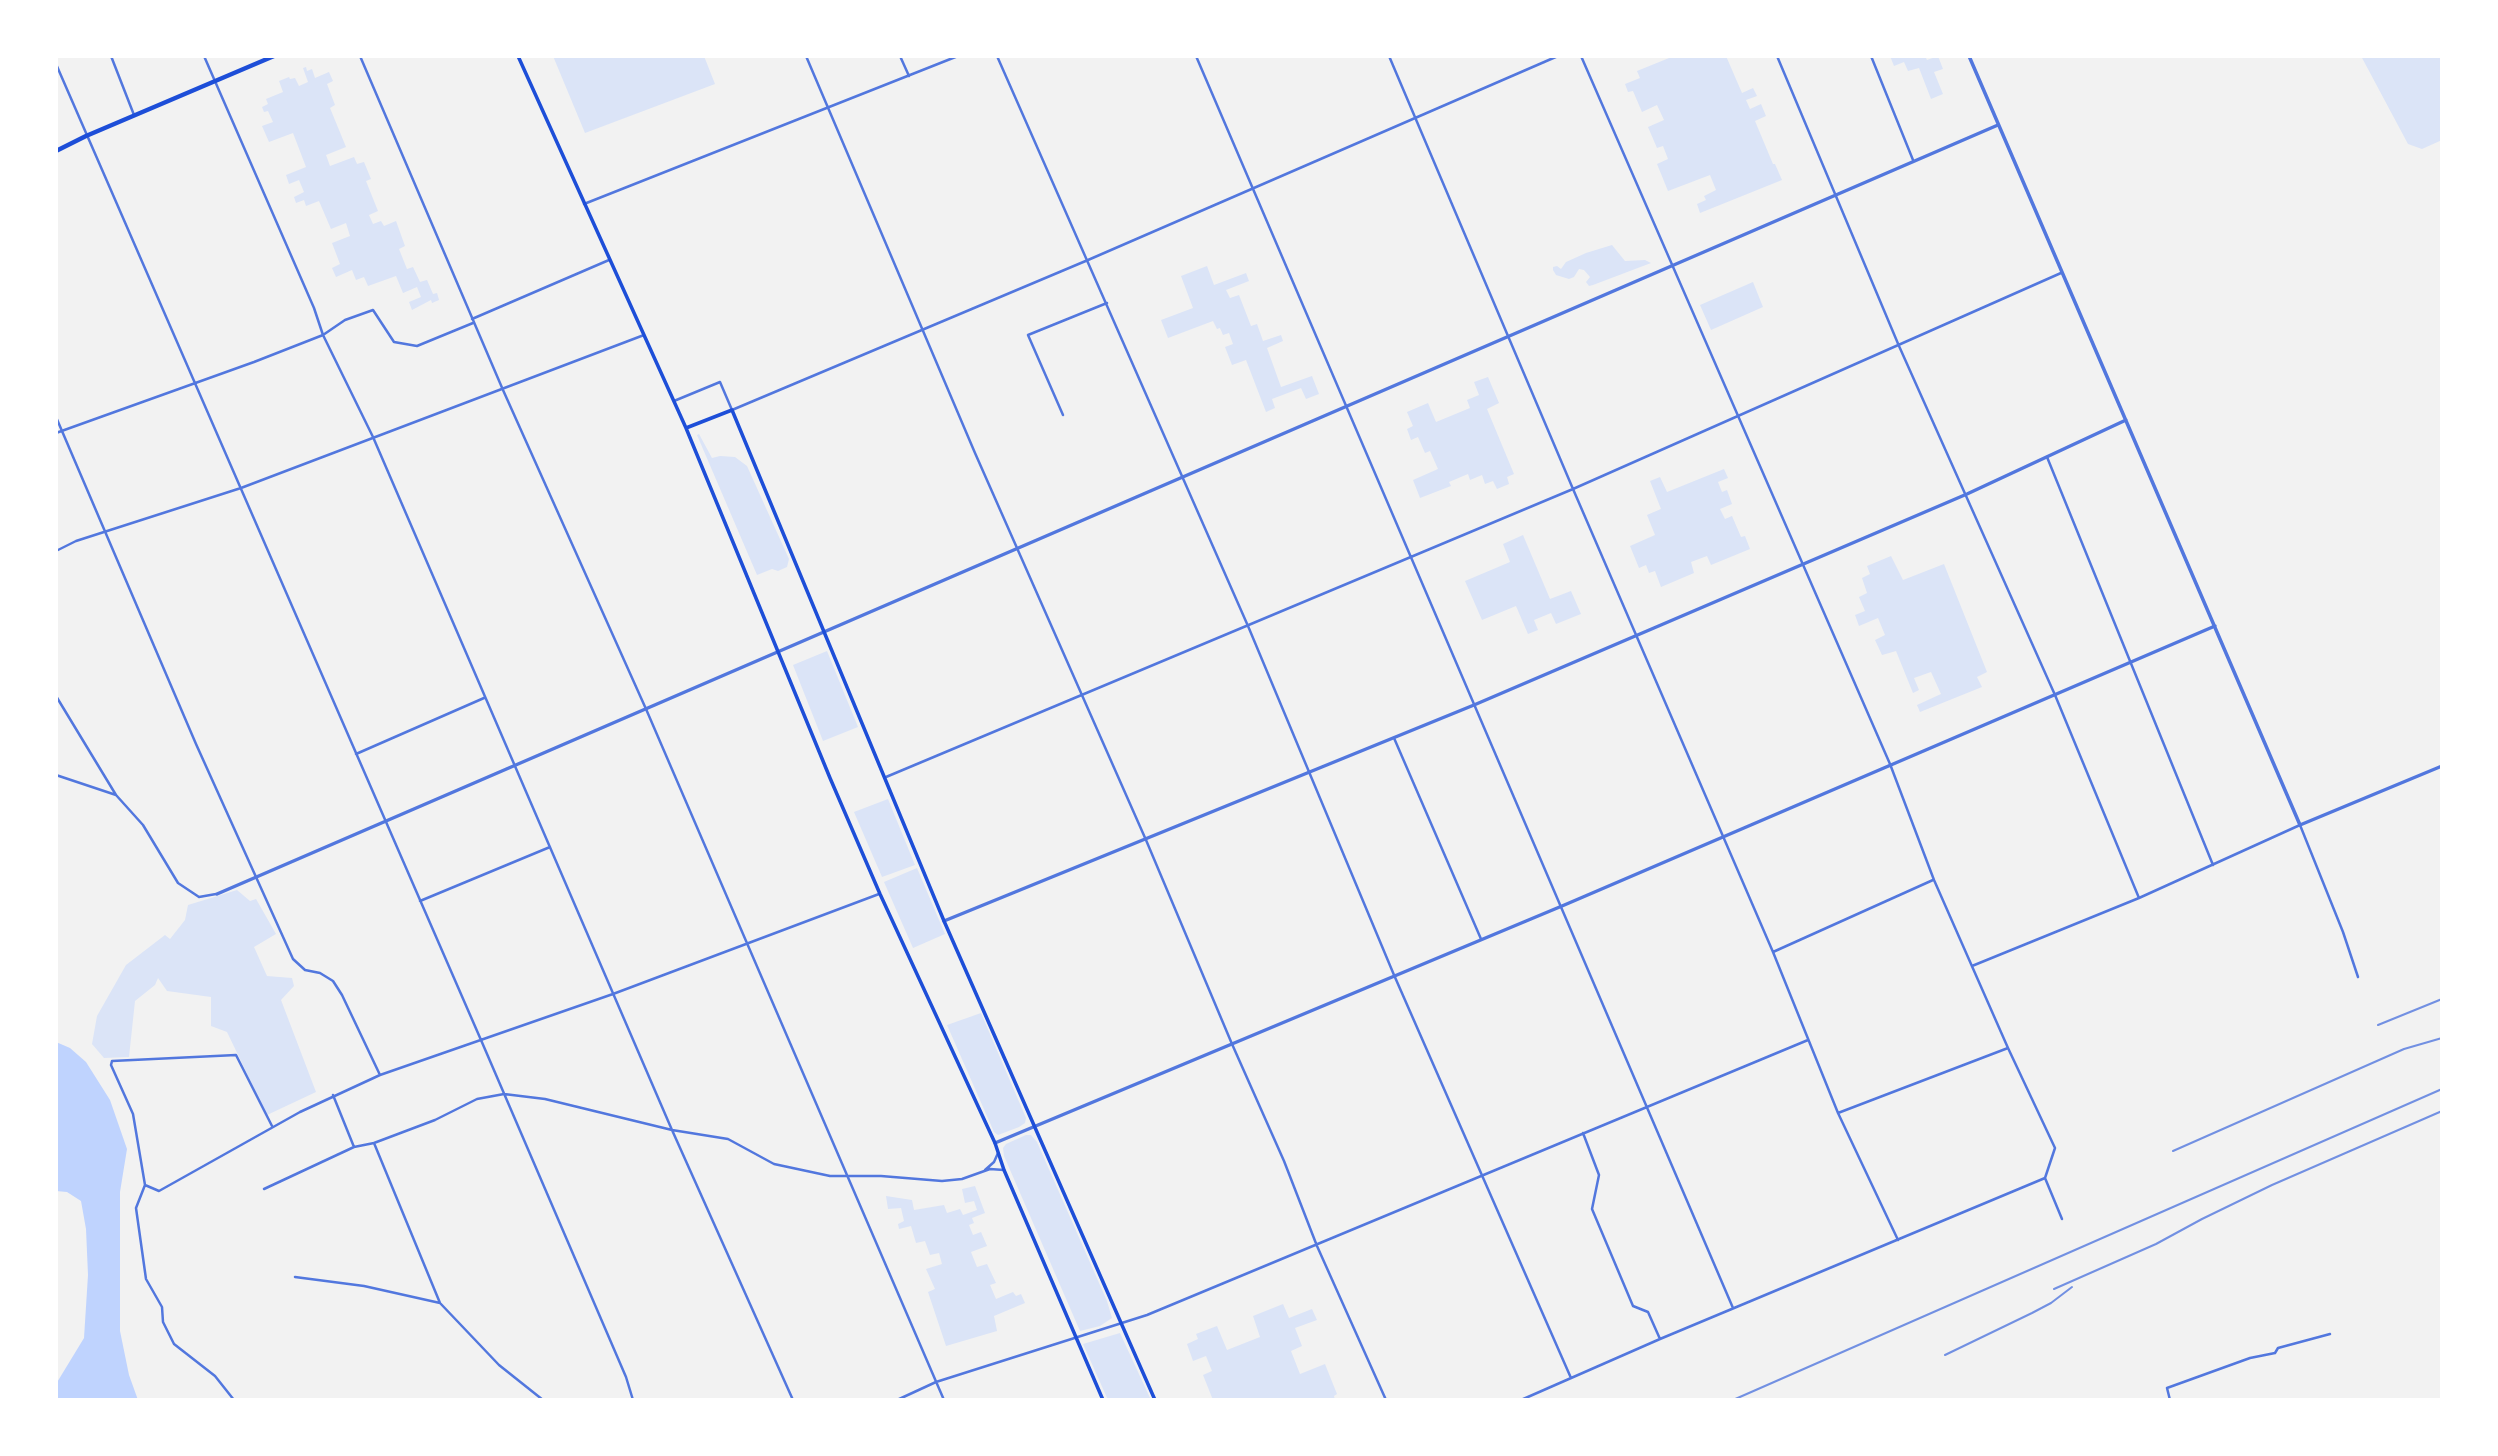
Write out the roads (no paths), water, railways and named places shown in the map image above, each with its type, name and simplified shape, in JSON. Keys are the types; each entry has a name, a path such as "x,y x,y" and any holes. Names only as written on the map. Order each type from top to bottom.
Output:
{"highway":[{"path":"56,151 274,56"}],"main road":[{"path":"518,56 686,428 880,894 995,1143 1004,1170 1103,1400"},
{"path":"686,428 732,410 944,921 1155,1400"}],"street":[{"path":"111,56 134,115"},
{"path":"204,56 314,308 323,335 373,436 484,698 516,765 613,994 793,1400"},
{"path":"360,56 944,1400"},
{"path":"806,56 975,453 1083,695 1231,1044 1284,1161 1317,1246 1386,1400"},
{"path":"900,56 909,76"},
{"path":"583,204 958,56"},
{"path":"997,56 1248,626 1394,975 1571,1378"},
{"path":"1196,56 1733,1308"},
{"path":"1390,56 1573,489 1724,836 1838,1113 1898,1241"},
{"path":"673,401 720,382 732,410 1088,260 1559,56"},
{"path":"1581,56 1890,764 1934,880 2054,1148 2045,1178 2062,1219"},
{"path":"1777,56 1834,196 2054,695 2139,898"},
{"path":"1871,56 1914,161"},
{"path":"1969,56 2300,825 2358,977"},
{"path":"56,64 621,1364 633,1400"},
{"path":"56,696 116,795 143,825 178,883 200,897 217,894 1998,125"},
{"path":"56,433 323,335 345,320 373,310 394,342 417,345 609,260"},
{"path":"886,777 1573,489 2061,273"},
{"path":"1063,415 1028,335 1107,303"},
{"path":"56,551 76,541 240,488 644,335"},
{"path":"56,416 201,756 293,959 305,970 333,981 380,1074"},
{"path":"944,921 1474,705 1966,494 2126,420"},
{"path":"2047,457 2213,864"},
{"path":"995,1143 1562,906 2215,626"},
{"path":"356,754 484,698"},
{"path":"1394,738 1481,939"},
{"path":"1972,966 2139,898 2300,825 2442,766"},
{"path":"56,775 116,795"},
{"path":"420,901 551,847"},
{"path":"1773,952 1934,880"},
{"path":"145,1185 159,1191 272,1127 380,1074 613,994 880,894"},
{"path":"898,1400 936,1382 1147,1315 1808,1040"},
{"path":"1838,1113 2008,1048"},
{"path":"234,1400 215,1376 174,1344 163,1322 162,1307 146,1279 136,1208 145,1185 133,1114 111,1065 112,1061 236,1055 272,1127"},
{"path":"264,1189 354,1147 374,1143 436,1120 477,1099 504,1094 545,1099 673,1130 728,1139 774,1164 830,1177 847,1175 942,1181 962,1179 990,1169 1004,1170"},
{"path":"333,1095 354,1147"},
{"path":"1583,1132 1599,1175 1592,1209 1633,1306 1648,1312 1660,1339"},
{"path":"374,1143 440,1303 499,1365 543,1400"},
{"path":"980,1174 990,1167 998,1152"},
{"path":"1521,1400 2045,1178"},
{"path":"295,1277 363,1286 440,1303"},
{"path":"2170,1400 2167,1388 2249,1358 2275,1353 2278,1348 2330,1335"}],"water":[{"path":"56,1042 70,1048 86,1062 110,1100 127,1149 120,1192 120,1331 129,1375 138,1400 56,1400 56,1384 84,1338 88,1275 86,1229 81,1201 67,1192 56,1191"}],"railway":[{"path":"2378,1025 2442,999"},
{"path":"2173,1151 2404,1049 2442,1038"},
{"path":"1733,1400 2442,1089"},
{"path":"2054,1289 2156,1244 2272,1185 2442,1111"},
{"path":"1945,1355 2051,1303 2072,1287"}]}
